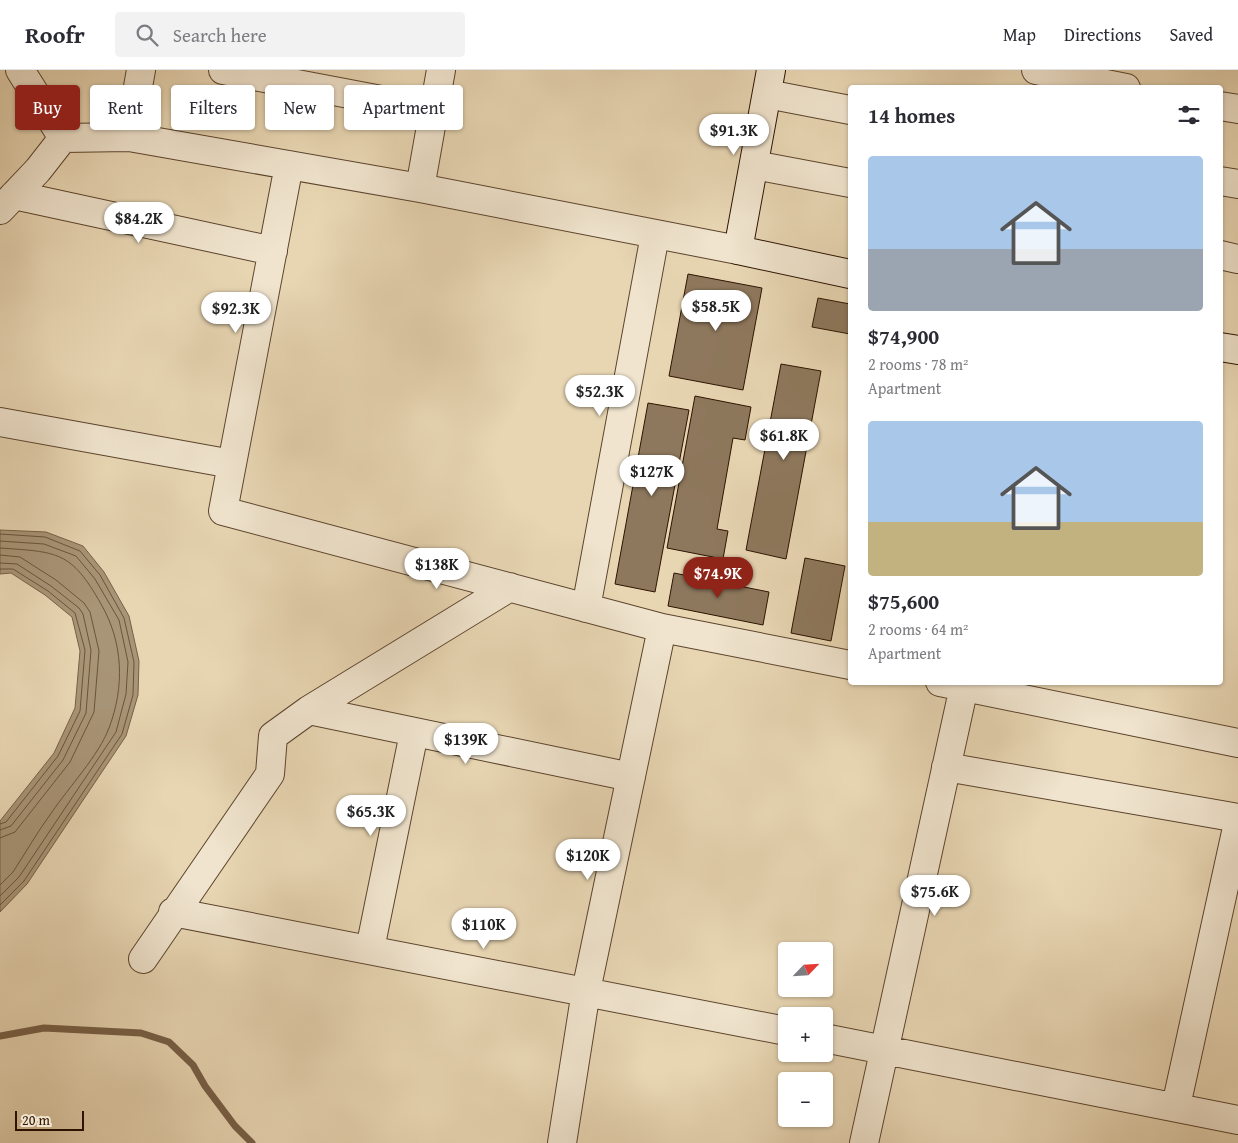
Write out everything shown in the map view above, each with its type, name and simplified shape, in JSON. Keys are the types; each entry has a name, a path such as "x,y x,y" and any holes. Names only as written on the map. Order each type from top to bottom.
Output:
{"street":[{"path":"20,70 63,138"},
{"path":"129,137 141,70"},
{"path":"223,70 344,93"},
{"path":"438,85 441,70"},
{"path":"1036,70 1110,85"},
{"path":"738,250 769,82 848,109"},
{"path":"1223,106 1238,109"},
{"path":"420,188 430,130"},
{"path":"63,138 129,137 420,188 738,250 848,274"},
{"path":"7,203 38,170 63,138"},
{"path":"289,165 223,511 662,628 848,665"},
{"path":"754,165 848,184"},
{"path":"1223,182 1238,184"},
{"path":"7,203 273,250"},
{"path":"586,608 655,234"},
{"path":"1223,256 1238,259"},
{"path":"1223,348 1238,350"},
{"path":"0,422 232,464"},
{"path":"142,958 270,774 273,736 309,710 510,588"},
{"path":"562,1143 586,991 662,628"},
{"path":"864,1143 946,767 956,685"},
{"path":"961,685 1238,743"},
{"path":"309,710 631,777"},
{"path":"370,949 414,733"},
{"path":"946,767 1238,818"},
{"path":"1176,1106 1238,823"},
{"path":"173,912 778,1029"},
{"path":"833,1040 1176,1106 1238,1120"}],"water":[{"path":"0,530 46,532 83,546 104,572 129,616 139,661 138,695 126,736 27,884 0,912 0,821 54,753 75,708 80,651 72,617 45,595 11,573 0,574"}],"building":[{"path":"688,274 762,288 743,390 669,376"},
{"path":"818,298 848,304 848,334 812,327"},
{"path":"781,364 821,371 786,559 746,550"},
{"path":"695,396 751,407 745,440 733,438 717,529 728,531 723,559 667,548"},
{"path":"648,403 689,410 655,592 615,584"},
{"path":"805,558 845,566 831,641 791,633"},
{"path":"674,573 769,592 763,625 668,606"}],"waterway":[{"path":"0,1036 44,1028 141,1033 169,1042 193,1065 205,1086 235,1126 252,1143"}]}
